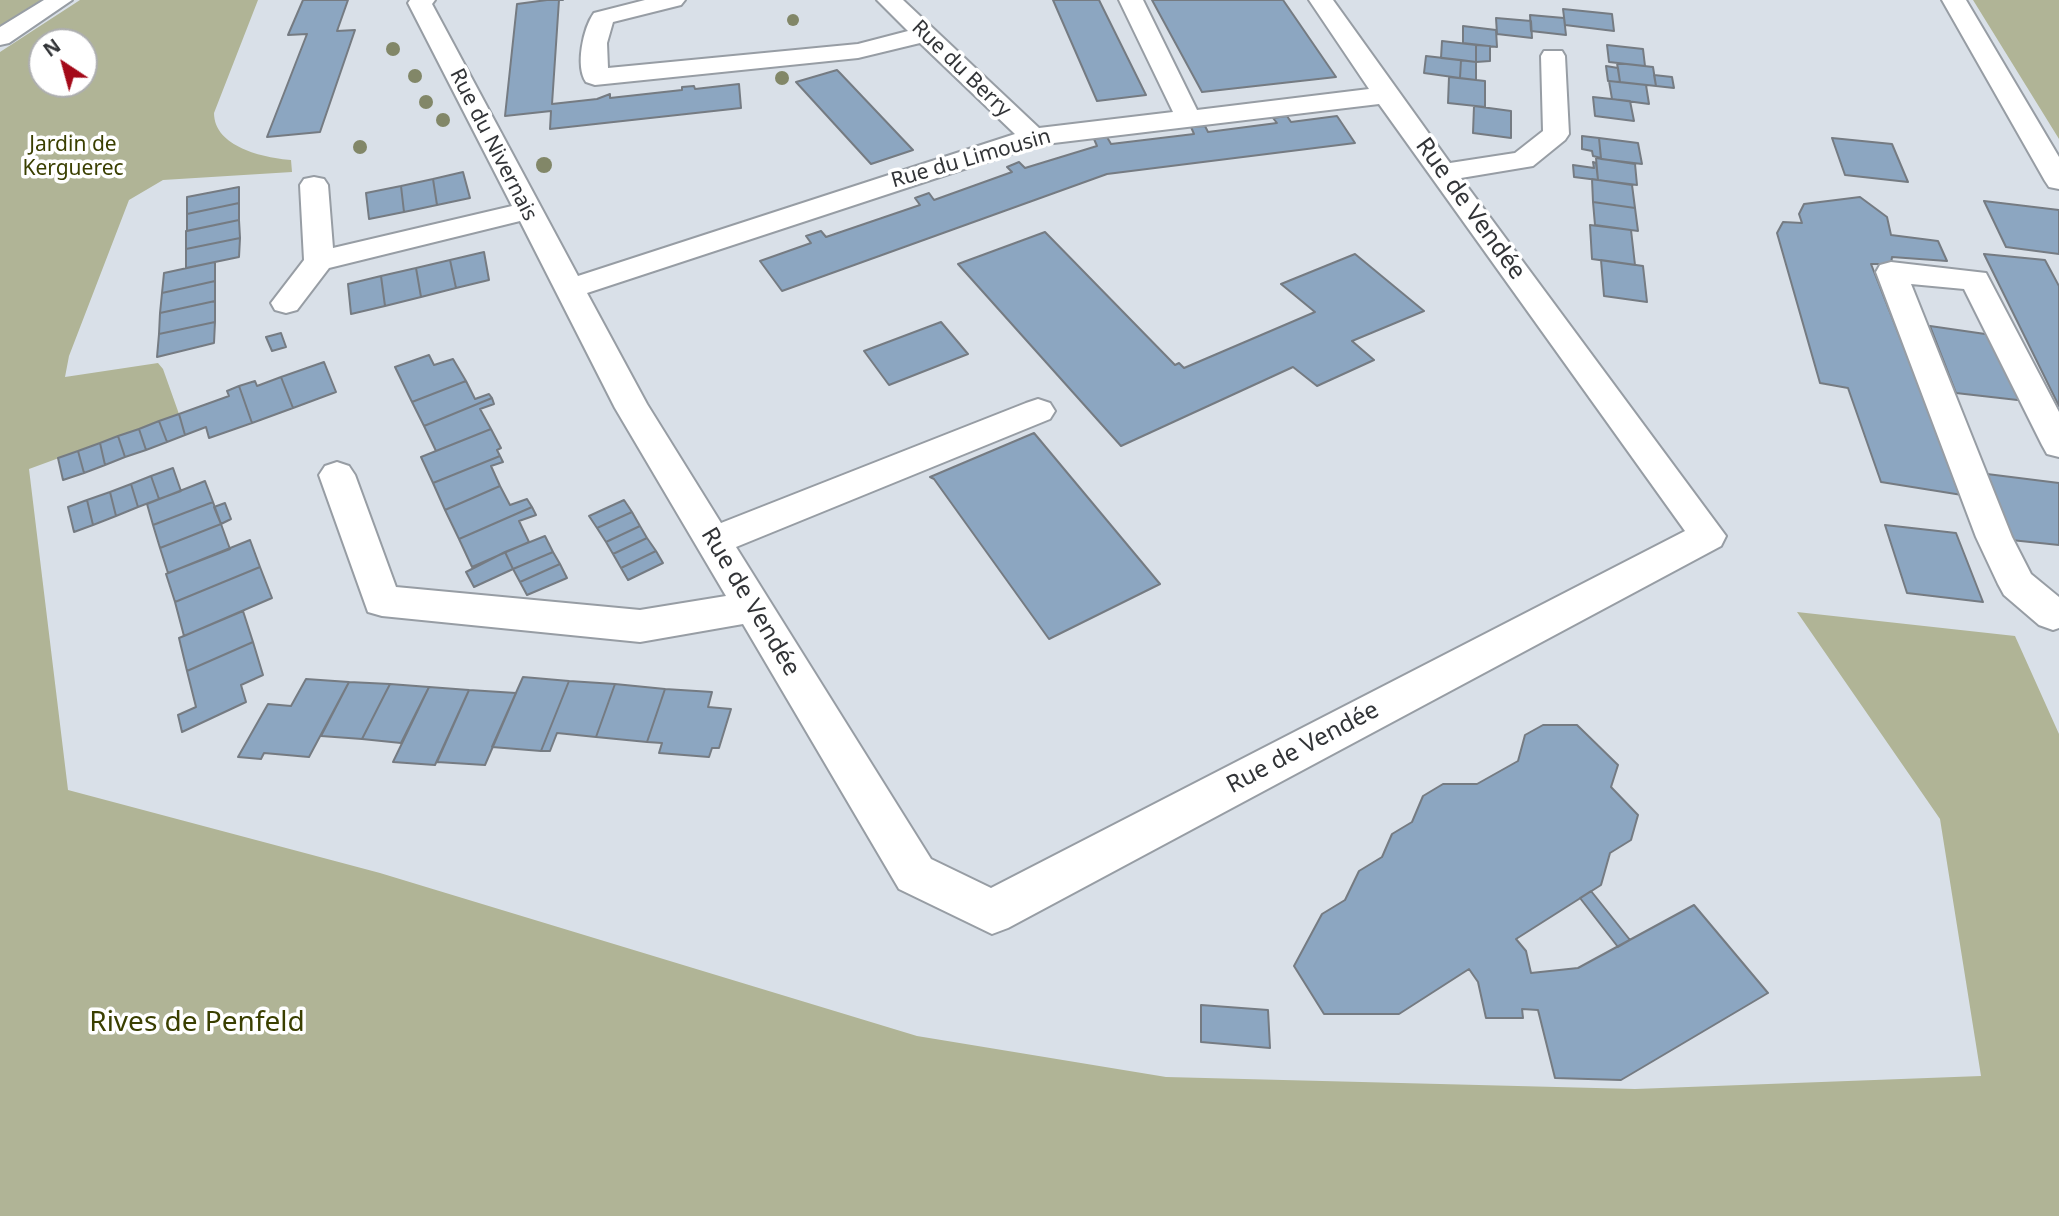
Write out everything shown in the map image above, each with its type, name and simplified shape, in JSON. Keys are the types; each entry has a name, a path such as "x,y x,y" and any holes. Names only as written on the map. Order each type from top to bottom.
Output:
{"street":[{"path":"0,38 60,0"},
{"name":"Rue du Nivernais","path":"423,0 420,3 569,289"},
{"path":"673,0 602,18 595,43 595,77 858,51 924,34"},
{"name":"Rue du Berry","path":"888,0 1033,137"},
{"path":"1130,0 1188,117"},
{"name":"Rue de Vendée","path":"569,289 632,408 915,874 992,912 1708,536 1386,95 1321,0"},
{"path":"1954,0 2059,181"},
{"path":"1443,172 1523,160 1556,134 1553,56"},
{"name":"Rue du Limousin","path":"569,289 1033,137 1386,95"},
{"path":"314,185 318,261"},
{"path":"286,303 318,261 527,211"},
{"path":"2057,615 2017,584 1994,537 1891,272 1975,280 2059,445"},
{"path":"713,541 1038,411"},
{"path":"337,475 382,601 640,626 751,607"}],"green space":[{"path":"0,0 41,0 0,26"},
{"name":"Rives de Penfeld","path":"80,0 258,0 214,113 216,125 231,142 242,148 268,157 291,160 292,172 163,180 129,200 69,356 65,377 158,363 163,369 179,414 29,469 68,790 380,873 917,1036 1166,1077 1635,1089 1981,1076 1940,819 1797,612 2015,636 2059,734 2059,1216 0,1216 0,52 28,34 28,98 98,98 98,28 37,28"},
{"path":"1973,0 2059,0 2059,139"}],"building":[{"path":"303,0 348,0 337,31 355,30 320,132 267,137 307,34 288,35"},
{"path":"559,0 552,104 597,99 610,94 610,98 682,90 682,87 694,86 695,89 739,84 741,108 550,129 551,111 505,116 517,4"},
{"path":"1053,0 1099,0 1146,95 1097,101"},
{"path":"1152,0 1283,0 1336,77 1202,92"},
{"path":"1563,9 1612,14 1614,31 1565,25"},
{"path":"1530,15 1564,18 1566,35 1531,31"},
{"path":"1496,18 1531,21 1532,38 1497,34"},
{"path":"1463,26 1496,30 1497,47 1463,43"},
{"path":"1442,41 1476,45 1476,62 1441,58"},
{"path":"1476,45 1490,46 1490,61 1476,62"},
{"path":"1607,45 1643,49 1645,66 1609,62"},
{"path":"1426,56 1461,60 1460,78 1424,73"},
{"path":"1461,60 1476,62 1476,80 1460,78"},
{"path":"1617,63 1653,67 1656,86 1620,82"},
{"path":"1606,66 1618,68 1620,82 1608,81"},
{"path":"837,70 913,150 871,164 796,82"},
{"path":"1654,75 1672,77 1674,88 1656,86"},
{"path":"1449,77 1485,81 1485,107 1448,103"},
{"path":"1609,81 1646,85 1649,104 1612,99"},
{"path":"1593,97 1630,101 1634,121 1595,116"},
{"path":"1474,106 1511,111 1511,138 1473,133"},
{"path":"1287,116 1291,122 1337,116 1355,143 1107,174 782,291 760,261 811,243 806,236 821,231 826,237 920,205 915,198 929,193 934,200 1012,172 1007,167 1019,162 1025,168 1097,146 1094,139 1107,137 1111,144 1194,134 1191,127 1205,126 1208,132 1277,123 1273,118"},
{"path":"1582,136 1599,138 1601,158 1593,156 1592,151 1582,149"},
{"path":"1599,138 1638,143 1642,164 1601,159"},
{"path":"1832,138 1892,144 1908,182 1845,175"},
{"path":"1596,158 1635,164 1637,185 1598,180"},
{"path":"1593,162 1596,163 1598,180 1574,177 1573,165 1594,168"},
{"path":"463,172 470,198 437,205 433,179"},
{"path":"433,179 437,205 404,212 401,186"},
{"path":"1592,179 1632,185 1635,208 1593,202"},
{"path":"401,186 404,212 369,219 366,193"},
{"path":"239,187 239,203 187,214 187,197"},
{"path":"1860,197 1887,217 1891,235 1938,241 1947,261 1892,257 1891,264 1871,264 1962,495 1881,482 1848,388 1820,383 1777,233 1783,222 1802,223 1799,214 1804,204"},
{"path":"1984,201 2059,210 2059,254 2006,247"},
{"path":"1593,202 1635,208 1638,231 1595,225"},
{"path":"239,203 239,220 187,231 187,214"},
{"path":"239,220 240,238 186,249 186,231"},
{"path":"1590,225 1631,230 1635,265 1592,259"},
{"path":"1045,232 1175,365 1179,363 1184,368 1315,312 1281,284 1355,254 1424,311 1352,341 1374,360 1317,386 1293,367 1121,446 958,264"},
{"path":"240,238 239,257 186,268 186,249"},
{"path":"484,252 489,280 456,288 450,260"},
{"path":"1984,254 2045,260 2059,286 2059,406"},
{"path":"450,260 456,288 421,297 416,268"},
{"path":"1601,260 1643,266 1647,302 1604,296"},
{"path":"215,262 215,281 162,293 164,273"},
{"path":"416,268 421,297 385,306 381,276"},
{"path":"381,276 385,306 351,314 348,284"},
{"path":"215,281 215,301 160,313 162,293"},
{"path":"215,301 215,322 159,334 160,313"},
{"path":"215,322 214,343 157,357 159,334"},
{"path":"941,322 968,354 889,385 864,351"},
{"path":"1930,326 1999,336 2035,402 1956,393"},
{"path":"281,333 286,347 272,351 266,337"},
{"path":"429,355 434,365 453,359 466,381 412,402 395,367"},
{"path":"324,362 336,392 293,408 281,377"},
{"path":"281,377 293,408 252,423 239,386 255,381 257,386"},
{"path":"466,381 475,399 489,394 492,398 424,426 412,402"},
{"path":"239,386 252,423 209,438 206,427 185,435 179,414 229,396 227,391"},
{"path":"492,398 494,404 480,409 491,429 436,451 424,426"},
{"path":"179,414 185,435 167,442 159,421"},
{"path":"159,421 167,442 146,450 139,429"},
{"path":"139,429 146,450 125,457 118,436"},
{"path":"491,429 501,448 497,450 500,456 433,483 421,457"},
{"path":"1034,433 1160,584 1049,639 930,477"},
{"path":"118,436 125,457 105,465 100,443"},
{"path":"100,443 105,465 84,473 78,451"},
{"path":"78,451 84,473 63,480 58,458"},
{"path":"500,456 503,462 491,466 500,486 445,510 433,483"},
{"path":"173,468 181,491 159,499 151,476"},
{"path":"1987,474 2059,483 2059,545 2011,540"},
{"path":"151,476 159,499 138,507 131,484"},
{"path":"205,481 213,502 153,525 147,504"},
{"path":"131,484 138,507 116,516 110,492"},
{"path":"500,486 510,505 527,499 532,507 459,539 445,510"},
{"path":"110,492 116,516 93,525 87,500"},
{"path":"87,500 93,525 74,532 68,507"},
{"path":"624,500 632,512 597,528 589,516"},
{"path":"213,502 221,524 160,548 153,525"},
{"path":"225,503 231,519 221,524 214,507"},
{"path":"532,507 536,515 519,521 529,542 472,567 459,539"},
{"path":"632,512 640,526 606,542 597,528"},
{"path":"221,524 230,549 168,573 160,548"},
{"path":"1885,525 1956,533 1983,602 1907,593"},
{"path":"640,526 647,538 613,554 606,542"},
{"path":"545,536 553,552 513,569 505,552"},
{"path":"647,538 656,551 621,568 613,554"},
{"path":"250,540 260,567 175,602 166,574"},
{"path":"656,551 663,563 628,580 621,568"},
{"path":"505,552 513,569 474,587 466,572"},
{"path":"553,552 560,564 520,582 513,569"},
{"path":"560,564 567,578 527,595 520,582"},
{"path":"260,567 272,598 184,636 175,602"},
{"path":"243,611 253,642 187,671 179,638"},
{"path":"253,642 263,675 241,685 246,702 182,732 178,715 196,707 187,671"},
{"path":"523,677 569,681 541,751 492,747"},
{"path":"306,679 349,682 309,757 264,753 261,759 238,757 268,704 291,706"},
{"path":"569,681 615,684 596,737 557,733 550,751 541,751"},
{"path":"349,682 390,684 362,739 321,736"},
{"path":"390,684 429,687 401,743 362,739"},
{"path":"615,684 665,689 647,742 596,737"},
{"path":"429,687 469,690 435,765 393,762"},
{"path":"665,689 712,692 708,707 731,709 719,748 712,748 709,757 659,753 662,743 647,742"},
{"path":"469,690 516,693 485,765 437,762"},
{"path":"1543,725 1577,725 1618,765 1611,787 1638,815 1631,840 1610,853 1601,885 1516,939 1526,951 1531,973 1578,968 1694,905 1768,993 1621,1080 1555,1078 1538,1010 1522,1009 1523,1018 1486,1018 1478,982 1469,969 1399,1014 1324,1014 1294,966 1322,914 1345,900 1359,871 1382,857 1392,834 1412,822 1423,796 1443,784 1477,784 1518,761 1525,735"},
{"path":"1591,891 1630,940 1618,947 1580,898"},
{"path":"1201,1005 1268,1010 1270,1048 1201,1042"}],"park label":[{"name":"Jardin de Kerguerec","path":"73,157"}]}
